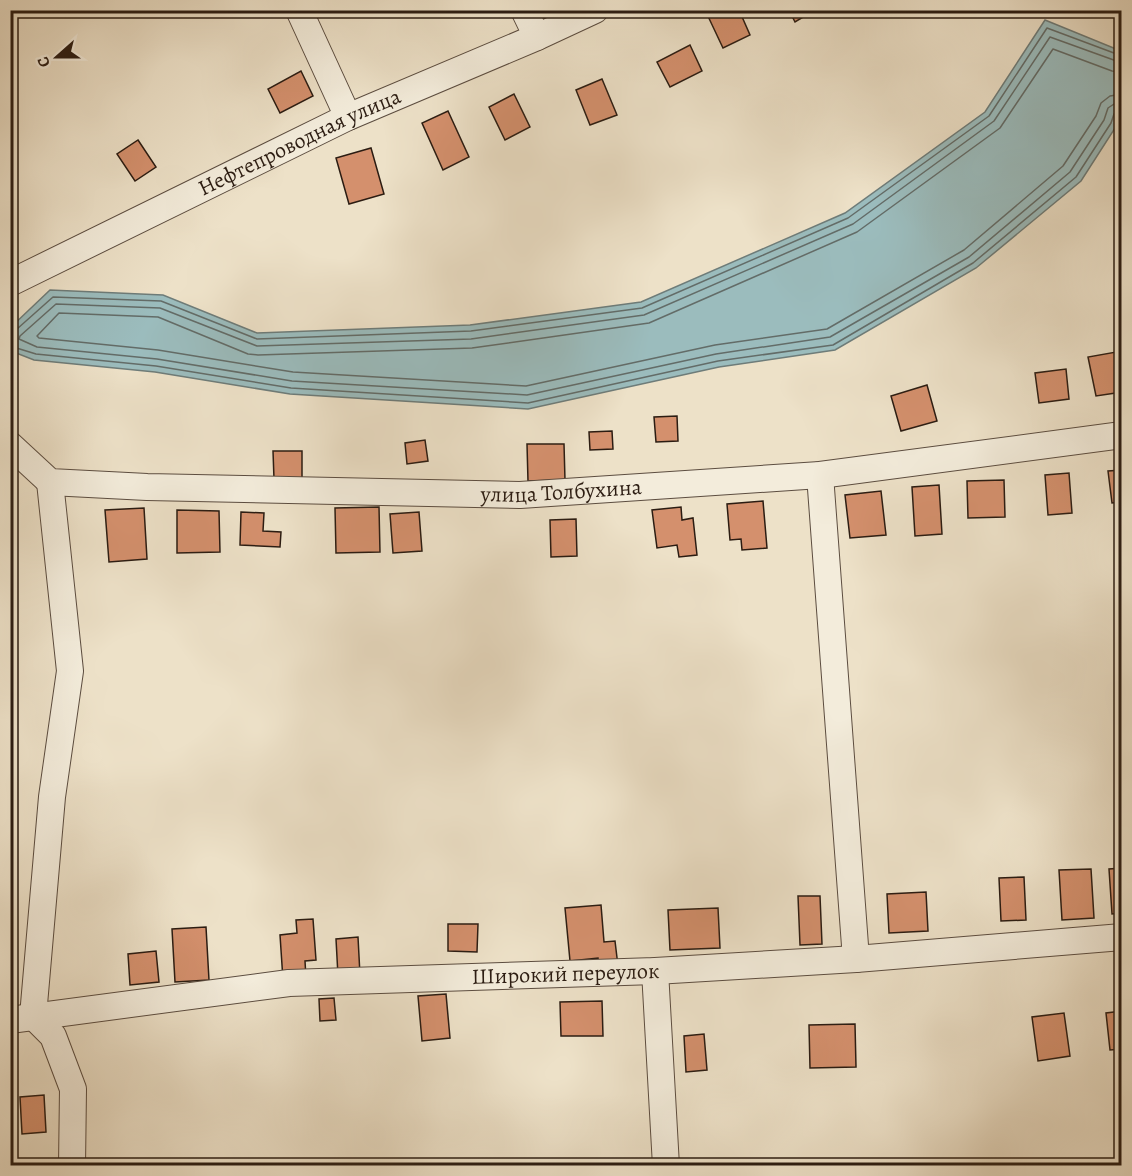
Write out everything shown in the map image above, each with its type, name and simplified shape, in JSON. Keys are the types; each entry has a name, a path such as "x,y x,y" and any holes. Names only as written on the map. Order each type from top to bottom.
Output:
{"street":[{"path":"299,10 348,117"},
{"path":"524,10 537,37"},
{"name":"Нефтепроводная улица","path":"10,283 348,117 596,10"},
{"name":"улица Толбухина","path":"50,482 147,487 520,495 820,475 1122,435"},
{"path":"10,445 50,482 70,671 22,1018 53,1036 73,1089 72,1166"},
{"path":"820,475 856,959"},
{"name":"Широкий переулок","path":"22,1018 289,983 655,971 856,959 1122,937"},
{"path":"655,971 666,1166"}],"water":[{"path":"1045,20 1121,51 1121,104 1117,125 1081,181 976,268 835,350 719,367 528,409 290,394 155,372 34,360 11,351 11,327 50,290 163,295 257,333 470,325 641,302 845,213 985,112"}],"building":[{"path":"708,10 739,10 750,35 723,48 706,12"},
{"path":"789,10 815,10 795,22"},
{"path":"690,45 702,71 670,87 657,62"},
{"path":"301,71 313,96 280,113 268,89"},
{"path":"602,79 617,115 590,125 576,90"},
{"path":"514,94 530,127 505,140 489,107"},
{"path":"448,111 469,157 443,170 422,123"},
{"path":"138,140 156,167 135,181 117,154"},
{"path":"371,148 384,194 349,204 336,158"},
{"path":"1116,352 1122,392 1096,396 1088,357"},
{"path":"1066,369 1069,399 1039,403 1035,373"},
{"path":"927,385 937,421 901,431 891,396"},
{"path":"677,416 678,441 656,442 654,417"},
{"path":"612,431 613,449 590,450 589,432"},
{"path":"425,440 428,461 407,464 405,443"},
{"path":"527,444 564,444 565,480 528,481"},
{"path":"273,451 302,451 302,479 274,479"},
{"path":"1122,470 1122,502 1112,503 1108,471"},
{"path":"1069,473 1072,513 1048,515 1045,475"},
{"path":"1004,480 1005,517 968,518 967,481"},
{"path":"939,485 942,534 915,536 912,487"},
{"path":"881,491 886,535 850,538 845,495"},
{"path":"763,501 767,548 742,550 741,539 730,540 727,504"},
{"path":"379,507 380,552 336,553 335,508"},
{"path":"681,507 682,520 693,518 697,555 679,557 677,545 657,548 652,510"},
{"path":"144,508 147,559 109,562 105,510"},
{"path":"177,510 219,511 220,552 177,553"},
{"path":"241,512 264,513 263,531 281,532 280,547 240,545"},
{"path":"419,512 422,551 393,553 390,514"},
{"path":"576,519 577,556 551,557 550,520"},
{"path":"1122,868 1122,913 1112,914 1109,869"},
{"path":"1091,869 1094,918 1062,920 1059,870"},
{"path":"1024,877 1026,920 1001,921 999,878"},
{"path":"926,892 928,931 889,933 887,894"},
{"path":"798,896 820,896 822,944 800,945"},
{"path":"601,905 604,942 615,941 618,966 599,968 598,958 570,961 565,908"},
{"path":"718,908 720,948 670,950 668,910"},
{"path":"313,919 316,960 305,961 306,978 283,980 280,935 297,933 296,920"},
{"path":"448,924 478,924 477,952 448,951"},
{"path":"206,927 209,980 175,982 172,929"},
{"path":"358,937 360,975 338,976 336,939"},
{"path":"156,951 159,982 130,985 128,954"},
{"path":"446,994 450,1038 422,1041 418,996"},
{"path":"334,998 336,1020 320,1021 319,999"},
{"path":"602,1001 603,1036 561,1036 560,1002"},
{"path":"1122,1011 1122,1049 1110,1050 1106,1013"},
{"path":"1064,1013 1070,1056 1038,1061 1032,1017"},
{"path":"855,1024 856,1067 810,1068 809,1025"},
{"path":"704,1034 707,1070 686,1072 684,1036"},
{"path":"44,1095 46,1132 22,1134 20,1097"}]}
